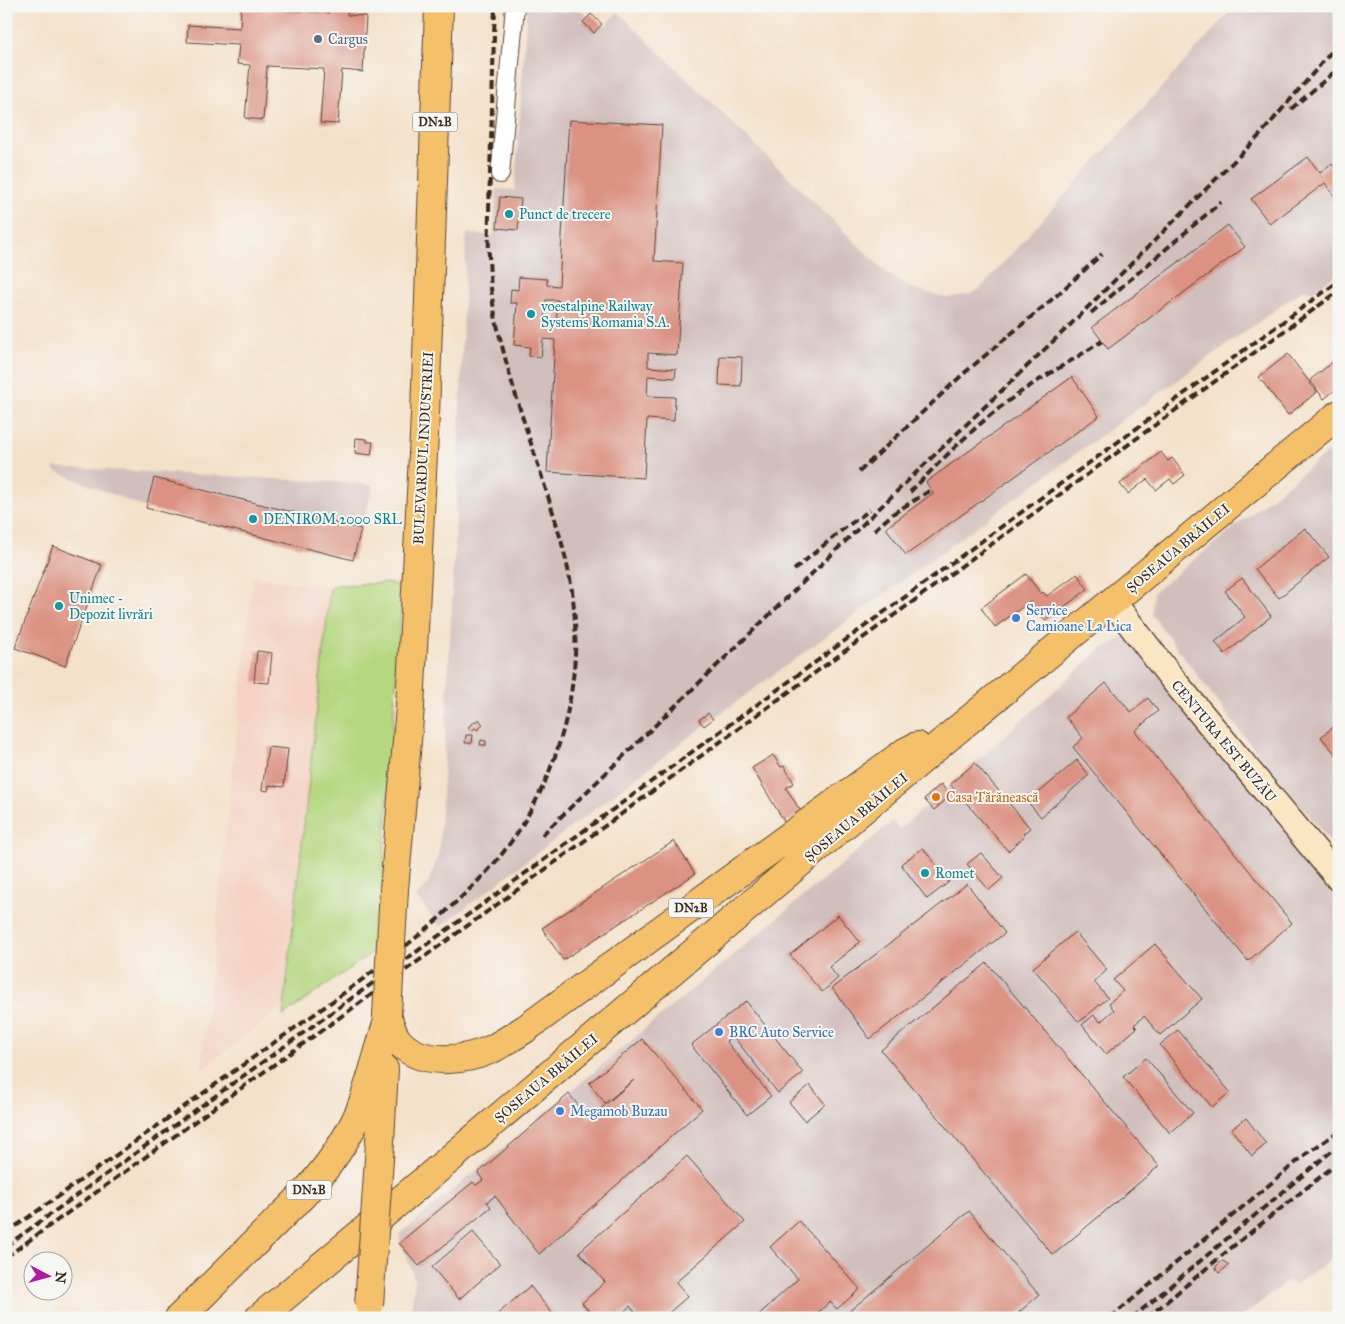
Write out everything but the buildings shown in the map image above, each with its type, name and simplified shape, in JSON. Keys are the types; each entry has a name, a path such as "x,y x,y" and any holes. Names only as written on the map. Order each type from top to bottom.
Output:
{"main road":[{"name":"BULEVARDUL INDUSTRIEI","path":"387,1021 394,890 410,707 423,462 430,310 439,6"},
{"name":"ȘOSEAUA BRĂILEI","path":"258,1318 522,1098 958,729 1339,414"},
{"name":"CENTURA EST BUZĂU","path":"1113,602 1174,681 1339,879"},
{"name":"DN2B","path":"387,1021 396,1038 416,1055 437,1058 459,1058 479,1054 504,1042 525,1029 905,752 939,735 958,729"},
{"name":"DN2B","path":"369,1311 387,1021"},
{"name":"DN2B","path":"179,1318 302,1196 321,1176 337,1154 359,1113 387,1021"}],"street":[{"path":"500,174 515,6"}],"shaded area":[{"path":"527,6 576,6 588,17 591,14 605,26 618,12 889,275 912,288 947,298 971,294 980,289 1235,6 1339,6 1339,272 1312,292 1304,289 1121,421 713,719 440,927 416,897 428,884 439,853 456,521 466,239 467,233 493,236 497,189 515,190"},
{"path":"1339,443 1339,852 1235,725 1152,615 1153,593"},
{"path":"54,467 370,484 373,486 353,560 146,508 53,470"},
{"path":"253,576 330,589 283,1007 201,1070"},
{"path":"1141,634 1339,867 1339,1254 1294,1285 1289,1280 1243,1316 1243,1318 410,1318 415,1280 399,1235 893,821 899,829 929,804 1101,649 1123,638"}],"green space":[{"path":"387,583 399,586 402,593 378,948 283,1016 330,589 335,585"}],"railway":[{"path":"6,1233 327,1005 439,918 493,865 515,836 534,804 549,771 561,736 570,700 574,664 575,627 572,591 563,547 510,375 499,335 492,297 489,262 489,226 495,6"},
{"path":"542,835 1069,326 1260,135 1339,43"},
{"path":"1291,109 1339,68"},
{"path":"1091,313 1221,202"},
{"path":"859,472 962,375 1056,296 1102,254"},
{"path":"6,1246 490,899 1339,281"},
{"path":"6,1257 495,906 1339,291"},
{"path":"910,492 989,416 1028,387 1102,341"},
{"path":"874,530 894,513 931,490"},
{"path":"794,570 842,530 870,510"},
{"path":"1110,1318 1306,1154 1339,1131"},
{"path":"1132,1318 1339,1145"},
{"path":"1147,1318 1339,1162"}],"place":[{"name":"Cargus","path":"318,39"},
{"name":"Punct de trecere","path":"509,214"},
{"name":"voestalpine Railway Systems Romania S.A.","path":"531,314"},
{"name":"DENIROM 2000 SRL","path":"253,519"},
{"name":"Unimec - Depozit livrări","path":"59,606"},
{"name":"Service Camioane La Lica","path":"1016,618"},
{"name":"Casa Tărănească","path":"936,797"},
{"name":"Romet","path":"925,873"},
{"name":"BRC Auto Service","path":"719,1032"},
{"name":"Megamob Buzau","path":"560,1111"}]}
